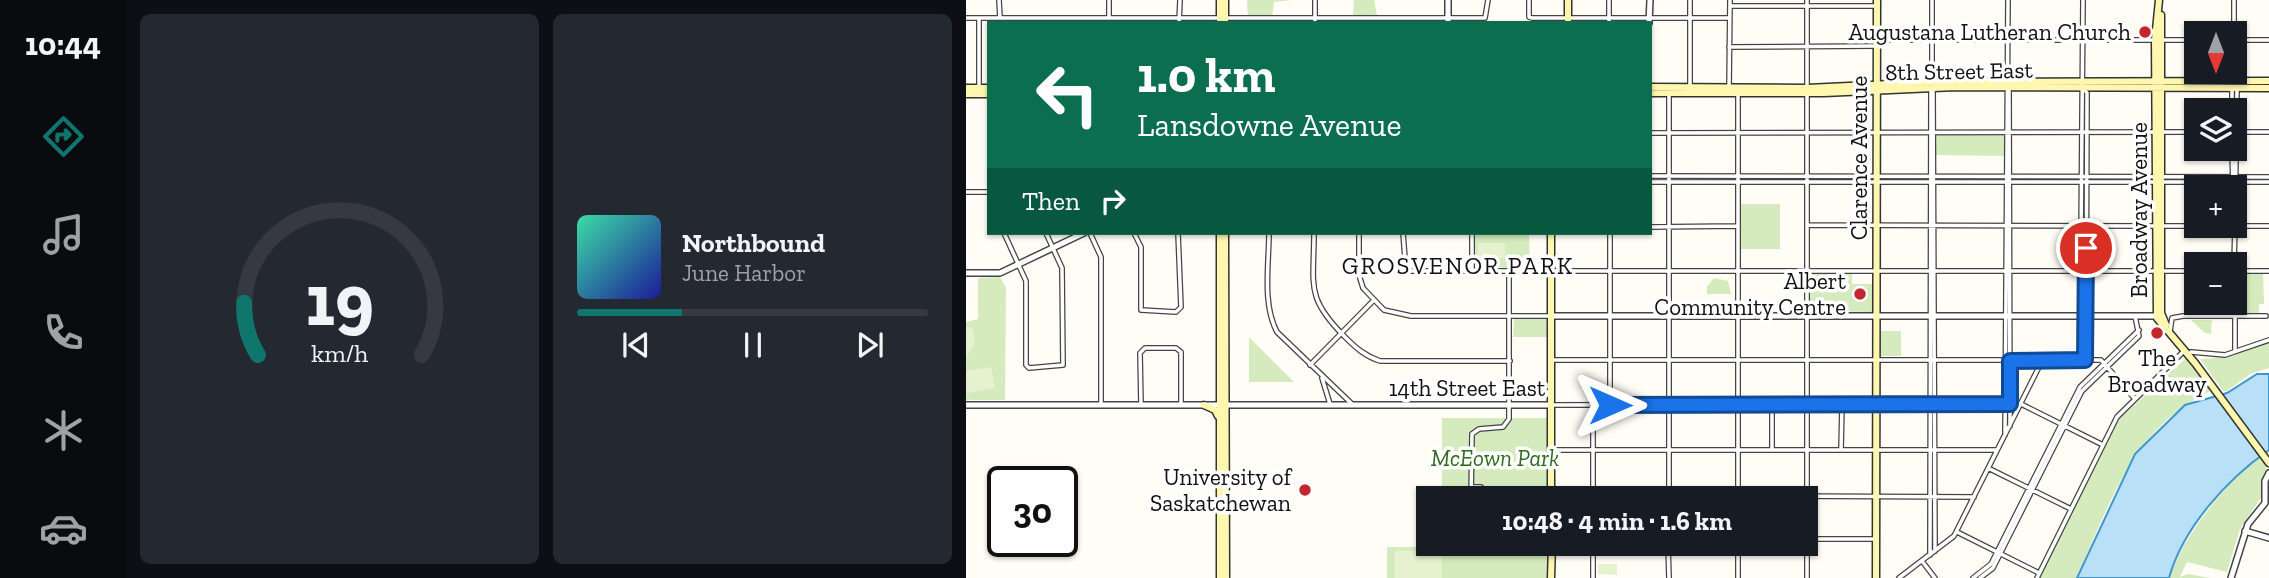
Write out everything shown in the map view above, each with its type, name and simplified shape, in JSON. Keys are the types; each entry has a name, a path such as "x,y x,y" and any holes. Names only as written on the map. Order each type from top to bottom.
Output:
{"main road":[{"path":"1222,0 1222,20"},
{"path":"1568,0 1568,20"},
{"name":"Broadway Avenue","path":"2159,1 2159,316 2164,329 2192,357"},
{"name":"Clarence Avenue","path":"1876,578 1877,3"},
{"name":"8th Street East","path":"2235,85 2269,81"},
{"name":"8th Street East","path":"1652,93 1690,88 1738,93 2007,84 2235,85 2269,88"},
{"name":"8th Street East","path":"1652,87 1669,90 1807,90"},
{"path":"966,88 987,93"},
{"path":"966,94 987,89"},
{"path":"1222,235 1223,578"},
{"path":"1551,235 1552,486"},
{"name":"Broadway Avenue","path":"2159,316 2269,460"},
{"path":"1204,405 1218,414 1220,432 1223,578"},
{"path":"1220,432 1222,405"},
{"path":"1551,578 1552,556"}],"street":[{"path":"999,0 1000,18"},
{"path":"1109,0 1109,18"},
{"path":"1180,0 1180,20"},
{"path":"1315,0 1315,20"},
{"path":"1448,0 1448,20"},
{"path":"966,18 1448,20 1487,17 1488,0"},
{"path":"1529,0 1529,17 1568,20 1730,18"},
{"path":"1609,0 1609,20"},
{"path":"1650,0 1650,20"},
{"path":"1690,0 1690,88"},
{"path":"1930,555 1932,0"},
{"path":"2005,435 2007,316 2004,271 2008,0"},
{"path":"2083,0 2083,360"},
{"path":"2234,0 2234,21"},
{"path":"1729,90 1730,3 1877,3"},
{"path":"1807,3 1807,486"},
{"path":"979,18 979,91"},
{"path":"1730,47 1807,47 1931,40 2184,40"},
{"path":"2247,40 2269,40"},
{"path":"2233,98 2235,85"},
{"path":"2235,85 2235,98"},
{"path":"1669,90 1669,486"},
{"path":"1738,93 1738,486"},
{"path":"1652,133 2184,132"},
{"path":"2247,132 2269,132"},
{"path":"1652,176 1669,179 2184,180"},
{"path":"2247,180 2269,177"},
{"path":"1652,182 1669,179"},
{"path":"2007,179 2010,226 2007,316"},
{"path":"2247,181 2269,182"},
{"path":"966,192 987,192"},
{"path":"1652,226 1738,226"},
{"path":"1807,226 2184,226"},
{"path":"2247,226 2269,226"},
{"path":"1005,235 1026,281 1026,365 1029,368 1058,368 1063,365 1062,268 1047,235"},
{"path":"966,273 1000,273 1082,235"},
{"path":"1088,235 1101,257 1101,405"},
{"path":"1135,235 1141,247 1141,310 1176,312 1181,307 1178,235"},
{"path":"1269,235 1269,307 1273,324 1310,365 1353,405"},
{"path":"1314,235 1316,302 1322,313 1366,356 1380,361 1510,361"},
{"path":"1359,235 1359,275 1363,288 1384,310 1401,315 2159,316"},
{"path":"1403,235 1405,270 1509,271 1509,421 1504,426 1479,429 1473,433 1471,486"},
{"path":"1472,235 1472,271"},
{"path":"1610,235 1610,405"},
{"path":"1552,271 2184,271"},
{"path":"2247,271 2269,271"},
{"path":"1310,365 1373,301"},
{"path":"1980,578 1993,568 2082,391 2138,336 2135,316"},
{"path":"2170,331 2171,321 2183,316 2266,316"},
{"path":"2235,316 2235,351"},
{"path":"1956,532 2038,576 2117,417 2135,399 2192,357 2225,355 2269,340"},
{"path":"1141,405 1140,352 1145,348 1176,348 1181,352 1181,405"},
{"path":"1552,360 2101,360 2135,399"},
{"path":"1899,578 1956,532 2042,361"},
{"path":"1319,374 1328,388 1330,405"},
{"path":"2021,404 2103,445"},
{"name":"14th Street East","path":"966,405 2007,405"},
{"path":"1593,405 1593,486"},
{"path":"1772,405 1772,450"},
{"path":"2007,405 2010,426"},
{"path":"1841,450 1842,406"},
{"path":"1552,450 1997,450"},
{"path":"1988,468 2071,509"},
{"path":"2231,578 2245,531 2267,501 2265,481 2269,473"},
{"path":"1818,495 1974,497"},
{"path":"1932,495 1935,551"},
{"path":"2245,531 2269,538"},
{"path":"1818,539 1876,539"},
{"path":"1973,578 1991,564 1999,553"},
{"path":"1593,556 1593,578"},
{"path":"1668,556 1669,578"},
{"path":"1738,556 1738,578"},
{"path":"1806,556 1807,578"},
{"path":"1922,561 1934,578"}],"green space":[{"path":"1247,0 1292,0 1274,2 1272,18 1248,18"},
{"path":"1354,0 1374,0 1377,15 1353,15"},
{"path":"2005,132 2005,156 1934,155 1935,133"},
{"path":"1738,204 1780,204 1780,249 1738,249"},
{"name":"GROSVENOR PARK","path":"1474,235 1529,235 1530,269 1474,266"},
{"path":"1478,243 1505,243 1505,258 1478,258"},
{"path":"2263,273 2264,304 2259,304 2259,314 2247,314 2247,274"},
{"path":"1810,274 1852,274 1852,284 1872,284 1872,312 1809,311"},
{"path":"1000,277 1006,288 1005,400 966,400 966,322 978,319 978,278"},
{"path":"1714,278 1728,281 1731,294 1707,294 1707,286"},
{"path":"1514,319 1546,319 1548,337 1513,337"},
{"path":"2191,320 2212,320 2211,334 2205,333"},
{"path":"966,327 972,328 975,339 966,356"},
{"path":"1880,331 1901,331 1901,356 1881,356"},
{"path":"1249,337 1294,382 1249,382"},
{"path":"2269,343 2269,368 2250,374 2227,391 2223,391 2200,359 2226,357"},
{"path":"2186,358 2212,390 2184,406 2162,425 2143,447 2113,496 2076,578 2037,578 2119,419"},
{"path":"991,367 995,388 966,393 966,371"},
{"name":"McEown Park","path":"1442,418 1548,418 1549,486 1442,486"},
{"path":"2269,450 2262,496 2240,529 2227,572 2187,562 2180,577 2188,574 2210,578 2170,578 2185,544 2210,507 2240,474"},
{"path":"1387,547 1416,547 1416,556 1549,556 1548,578 1387,578"},
{"path":"1395,551 1416,551 1416,556 1442,556 1442,578 1395,578"},
{"path":"1598,564 1617,564 1617,575 1598,574"}],"water":[{"path":"2257,374 2269,374 2269,450 2238,475 2208,506 2185,541 2169,578 2077,578 2135,454 2185,405 2227,393"}],"place":[{"name":"Augustana Lutheran Church","path":"2145,32"},
{"name":"Albert Community Centre","path":"1860,294"},
{"name":"The Broadway","path":"2157,333"},
{"name":"University of Saskatchewan","path":"1305,490"}],"district":[{"name":"GROSVENOR PARK","path":"1458,266"}],"route":[{"path":"1610,405 2010,404 2010,361 2085,360 2086,248"}]}
